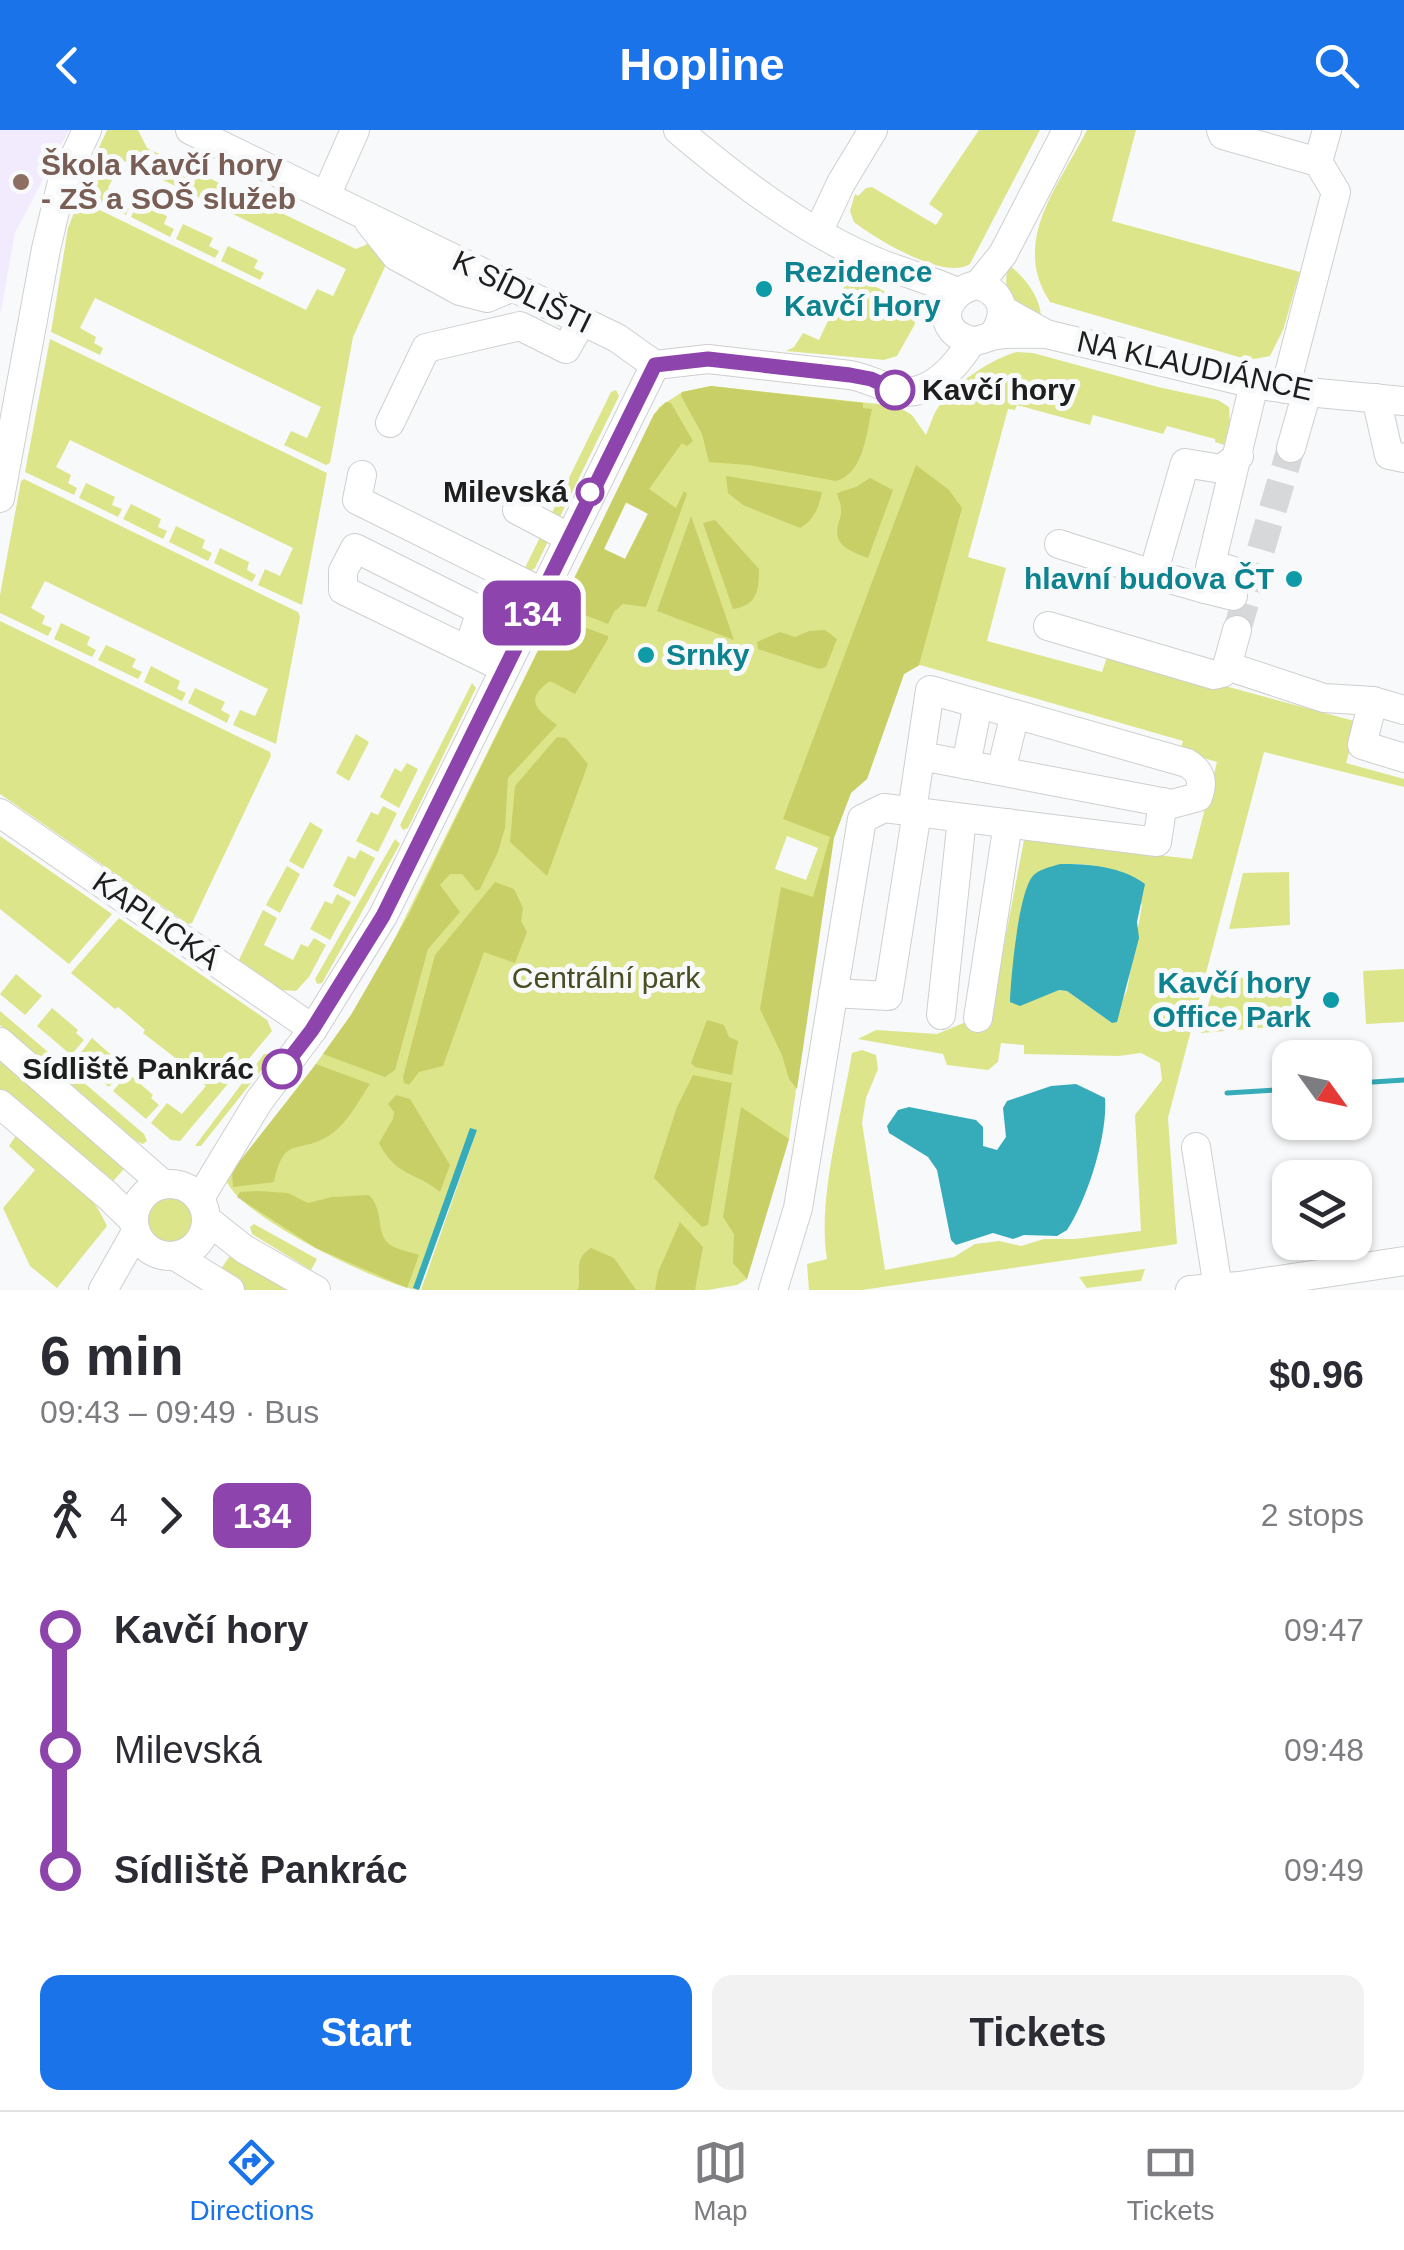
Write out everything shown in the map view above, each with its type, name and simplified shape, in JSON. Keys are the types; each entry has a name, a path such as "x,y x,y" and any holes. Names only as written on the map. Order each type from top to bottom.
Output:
{"street":[{"path":"0,498 46,248 61,186 87,130"},
{"name":"K SÍDLIŠTI","path":"190,130 618,338 655,365"},
{"path":"326,196 355,130"},
{"path":"819,230 873,130"},
{"path":"187,1197 312,1030 383,916 655,365 708,359 871,379 895,390 916,392 936,382 958,362 975,313 1067,130"},
{"path":"1220,130 1224,135 1318,162 1336,192 1296,390 1291,448"},
{"path":"1318,162 1327,130"},
{"name":"NA KLAUDIÁNCE","path":"694,135 732,176 880,263 924,276 975,313 1254,384 1404,401"},
{"path":"390,423 426,348 520,326 566,349 582,322"},
{"path":"1208,577 1254,384"},
{"path":"1376,398 1389,456 1404,458"},
{"path":"1153,574 1185,463 1221,470 1239,456"},
{"path":"362,474 357,500 542,592"},
{"path":"517,510 568,537"},
{"path":"1059,544 1153,574 1208,577 1237,584"},
{"path":"468,650 481,611 355,548 343,571 343,590 504,668"},
{"path":"1048,626 1214,675 1222,673 1226,666 1237,630"},
{"path":"1226,666 1324,698 1373,701 1404,710"},
{"path":"833,993 888,996 920,756 930,690 1187,763 1198,770 1202,785 1198,797 1187,802 1163,802 920,756"},
{"path":"1373,701 1362,744 1404,758"},
{"path":"966,765 978,704"},
{"path":"1001,772 1015,714"},
{"path":"773,1290 798,1208 862,819 884,808 1157,842 1163,802"},
{"name":"KAPLICKÁ","path":"0,813 312,1030"},
{"path":"941,1015 962,818"},
{"path":"978,1018 1008,823"},
{"path":"0,1042 187,1197 244,1250 316,1290"},
{"path":"0,1104 108,1194 135,1226"},
{"path":"1196,1147 1204,1289 1326,1282 1404,1261"},
{"path":"187,1197 145,1193 135,1211 140,1241 230,1290"},
{"path":"113,1290 165,1255 194,1247 205,1230 187,1197"},
{"path":"103,1290 135,1226"}],"shaded area":[{"name":"Škola Kavčí hory - ZŠ a SOŠ služeb","path":"0,130 69,130 15,233 0,316"}],"green space":[{"path":"107,130 138,130 147,148 356,249 370,243 392,251 353,337 330,463 326,465 284,445 291,431 307,438 321,407 95,298 80,328 96,337 94,343 103,348 100,355 51,332 68,228 79,200 306,310 317,289 333,296 346,269 122,160 108,188 123,195 119,203 129,208 126,215 81,194"},
{"path":"979,130 1040,130 970,264 959,268 928,263 854,222 850,211 855,194 872,187 936,225 943,214 929,204"},
{"path":"1087,130 1136,130 1112,221 1300,272 1283,330 1270,356 1249,360 1050,302 1039,279 1037,236 1052,193"},
{"path":"138,203 167,216 164,224 174,229 170,237 131,217"},
{"path":"183,224 213,238 209,246 219,251 215,258 176,239"},
{"path":"228,246 258,260 254,268 264,273 260,280 221,261"},
{"path":"829,262 912,306 915,324 897,356 884,360 786,351 794,347 803,333 819,340 845,285 829,276"},
{"path":"1009,265 1032,290 1041,321 1024,311 1008,292"},
{"path":"50,339 327,473 302,605 258,585 265,569 280,576 293,548 70,440 56,467 71,475 68,483 77,488 74,495 25,472"},
{"name":"Centrální park","path":"1033,353 1218,400 1229,407 1230,422 1224,445 1167,426 1163,434 1093,415 1090,425 1017,405 1015,410 1008,409 968,557 1006,568 987,641 1102,672 1111,655 1358,722 1346,763 1404,779 1404,787 1264,752 1168,1118 1177,1244 862,1290 809,1290 807,1264 827,1259 825,1210 832,1156 852,1053 862,1050 876,1055 878,1069 866,1098 862,1123 885,1270 954,1257 975,1244 999,1241 1021,1246 1044,1239 1141,1231 1135,1115 1162,1080 1160,1063 1141,1053 1024,1054 1024,1045 1001,1043 998,1062 988,1070 947,1065 943,1054 858,1039 876,1030 937,1034 966,1022 989,1024 1024,840 1192,859 1217,762 1180,751 1183,741 920,665 904,674 867,779 840,778 789,1139 747,1279 737,1285 708,1290 421,1290 477,1130 414,1288 419,1290 375,1276 314,1247 238,1196 227,1182 232,1171 302,1083 383,962 659,407 682,392 711,386 897,406 912,415 926,435 937,409 953,390 985,366 1008,355","holes":["626,503 648,513 625,559 604,549","787,836 818,848 806,880 775,869","1060,864 1077,864 1100,867 1116,875 1142,905 1127,990 1112,1023 1067,991 1059,990 1019,933 1023,902"]},
{"path":"711,386 863,403 863,408 872,409 858,461 853,470 836,481 709,462 702,434 681,396 682,392"},
{"path":"616,390 619,396 535,568 523,572 611,392"},
{"path":"666,402 671,403 693,441 687,446 682,443 649,489 676,508 684,491 687,494 646,607 623,604 608,624 567,608 563,602 654,414","holes":["626,502 648,514 625,559 604,549"]},
{"path":"916,465 949,490 962,508 919,665 904,674 867,779 851,793 834,838 797,1089 789,1079 760,1009 781,887 813,897 830,837 783,819"},
{"path":"726,476 822,492 815,513 800,528 743,505 728,493"},
{"path":"870,478 893,490 868,558 845,547 838,538 841,505 837,493"},
{"path":"24,479 298,612 276,744 233,725 240,710 255,716 268,689 45,581 31,608 45,616 42,624 52,628 48,636 0,613 0,595"},
{"path":"86,483 115,497 112,505 122,509 118,517 79,498"},
{"path":"131,504 161,519 158,527 167,531 163,539 123,519"},
{"path":"691,516 734,640 657,611"},
{"path":"715,520 759,569 755,596 733,609 703,523"},
{"path":"176,526 205,540 202,548 212,553 208,561 169,542"},
{"path":"220,548 249,562 247,570 256,575 252,582 214,563"},
{"path":"560,618 608,639 575,694 550,681 537,694 539,710 557,725 508,778 505,828 480,889 476,891 462,874 450,874 440,885 460,912 428,949 395,1070 385,1077 323,1054 351,1015 409,914 553,620"},
{"path":"0,621 270,752 192,923 188,924 0,794"},
{"path":"61,623 90,637 87,645 96,650 92,657 54,639"},
{"path":"825,630 837,639 826,667 819,669 758,649 757,642 780,632 795,637"},
{"path":"106,645 136,659 132,667 142,672 138,679 98,660"},
{"path":"151,666 180,681 177,689 186,693 182,701 144,682"},
{"path":"472,683 476,688 408,828 403,830 400,825"},
{"path":"195,688 225,702 221,710 230,715 227,723 188,703"},
{"path":"356,734 369,742 349,781 336,773"},
{"path":"557,737 566,738 588,764 547,876 510,842 515,786"},
{"path":"407,763 418,769 399,808 380,797 395,768 401,772"},
{"path":"383,806 397,813 378,852 356,841 371,812 378,815"},
{"path":"310,822 323,830 303,869 289,861"},
{"path":"0,836 112,914 69,964 0,909"},
{"path":"395,839 400,844 322,983 317,984 315,979"},
{"path":"360,850 375,858 355,897 333,886 348,856 355,859"},
{"path":"287,866 300,874 280,913 266,905"},
{"path":"1289,872 1290,925 1229,929 1243,873"},
{"path":"495,882 514,889 523,908 521,921 527,932 515,963 484,952 443,1066 419,1072 409,1085 404,1083 435,955"},
{"path":"337,894 351,902 330,940 310,929 325,901 332,904"},
{"path":"263,910 277,918 264,945 293,960 301,944 308,947 314,938 326,945 309,977 296,991 282,990 239,960"},
{"path":"119,918 267,1020 272,1031 180,1141 171,1140 151,1123 167,1103 182,1114 206,1086 118,1007 115,1009 71,973"},
{"path":"1404,969 1404,1022 1366,1024 1363,971"},
{"path":"16,974 42,996 25,1015 0,994"},
{"path":"1295,975 1297,1025 1201,1033 1215,979"},
{"path":"52,1008 84,1040 71,1055 37,1026"},
{"path":"0,1011 144,1134 147,1141 136,1141 0,1025"},
{"path":"707,1020 724,1025 729,1037 738,1041 732,1075 691,1063"},
{"path":"92,1038 117,1060 113,1065 121,1072 109,1087 76,1059"},
{"path":"264,1054 270,1059 201,1146 195,1146"},
{"path":"0,1055 128,1164 110,1185 0,1091"},
{"path":"316,1064 370,1084 330,1135 288,1151 274,1182 233,1187 232,1171"},
{"path":"128,1073 159,1105 146,1119 113,1091"},
{"path":"693,1075 732,1083 708,1225 702,1227 654,1178 677,1107"},
{"path":"396,1095 410,1099 450,1165 440,1192 399,1168 379,1143 393,1119 394,1112 388,1104"},
{"path":"741,1107 789,1139 747,1279 733,1263 734,1234 723,1217"},
{"path":"18,1132 80,1186 107,1226 57,1288 30,1266 3,1208 35,1170 9,1146"},
{"path":"240,1192 288,1193 308,1203 369,1195 377,1207 387,1242 419,1255 407,1288 316,1248 237,1197"},
{"path":"171,1195 188,1203 196,1220 188,1237 171,1245 154,1237 146,1220 154,1203"},
{"path":"680,1222 703,1247 695,1290 655,1290 658,1272"},
{"path":"254,1224 317,1259 311,1270 252,1234 250,1227"},
{"path":"591,1248 614,1258 636,1290 578,1290 580,1262"},
{"path":"234,1250 300,1290 243,1290 218,1273"},
{"path":"1145,1269 1141,1281 1087,1288 1079,1277"}],"water":[{"path":"1060,864 1115,870 1145,884 1137,922 1139,938 1117,1022 1112,1023 1067,991 1059,990 1020,1006 1010,1002 1016,937 1027,887 1038,872"},
{"path":"1076,1084 1105,1098 1105,1113 1095,1167 1067,1230 1057,1236 1024,1235 1013,1239 993,1233 956,1245 951,1240 937,1170 928,1157 889,1133 887,1126 898,1110 909,1107 976,1120 983,1127 983,1146 997,1150 1006,1137 1003,1108 1007,1101 1051,1086"},
{"path":"470,1128 477,1130 419,1290 413,1288"}],"waterway":[{"path":"1373,1082 1404,1080"},
{"path":"1227,1093 1272,1090"}],"tunnel":[{"path":"1237,630 1291,448"}],"bus line":[{"name":"134","path":"282,1069 312,1030 383,916 655,365 708,359 850,375 895,390"}],"place":[{"name":"Škola Kavčí hory - ZŠ a SOŠ služeb","path":"21,182"},
{"name":"Rezidence Kavčí Hory","path":"764,289"},
{"name":"Kavčí hory","path":"895,390"},
{"name":"Milevská","path":"590,492"},
{"name":"hlavní budova ČT","path":"1294,579"},
{"name":"Srnky","path":"646,655"},
{"name":"Kavčí hory Office Park","path":"1331,1000"},
{"name":"Sídliště Pankrác","path":"282,1069"}]}
